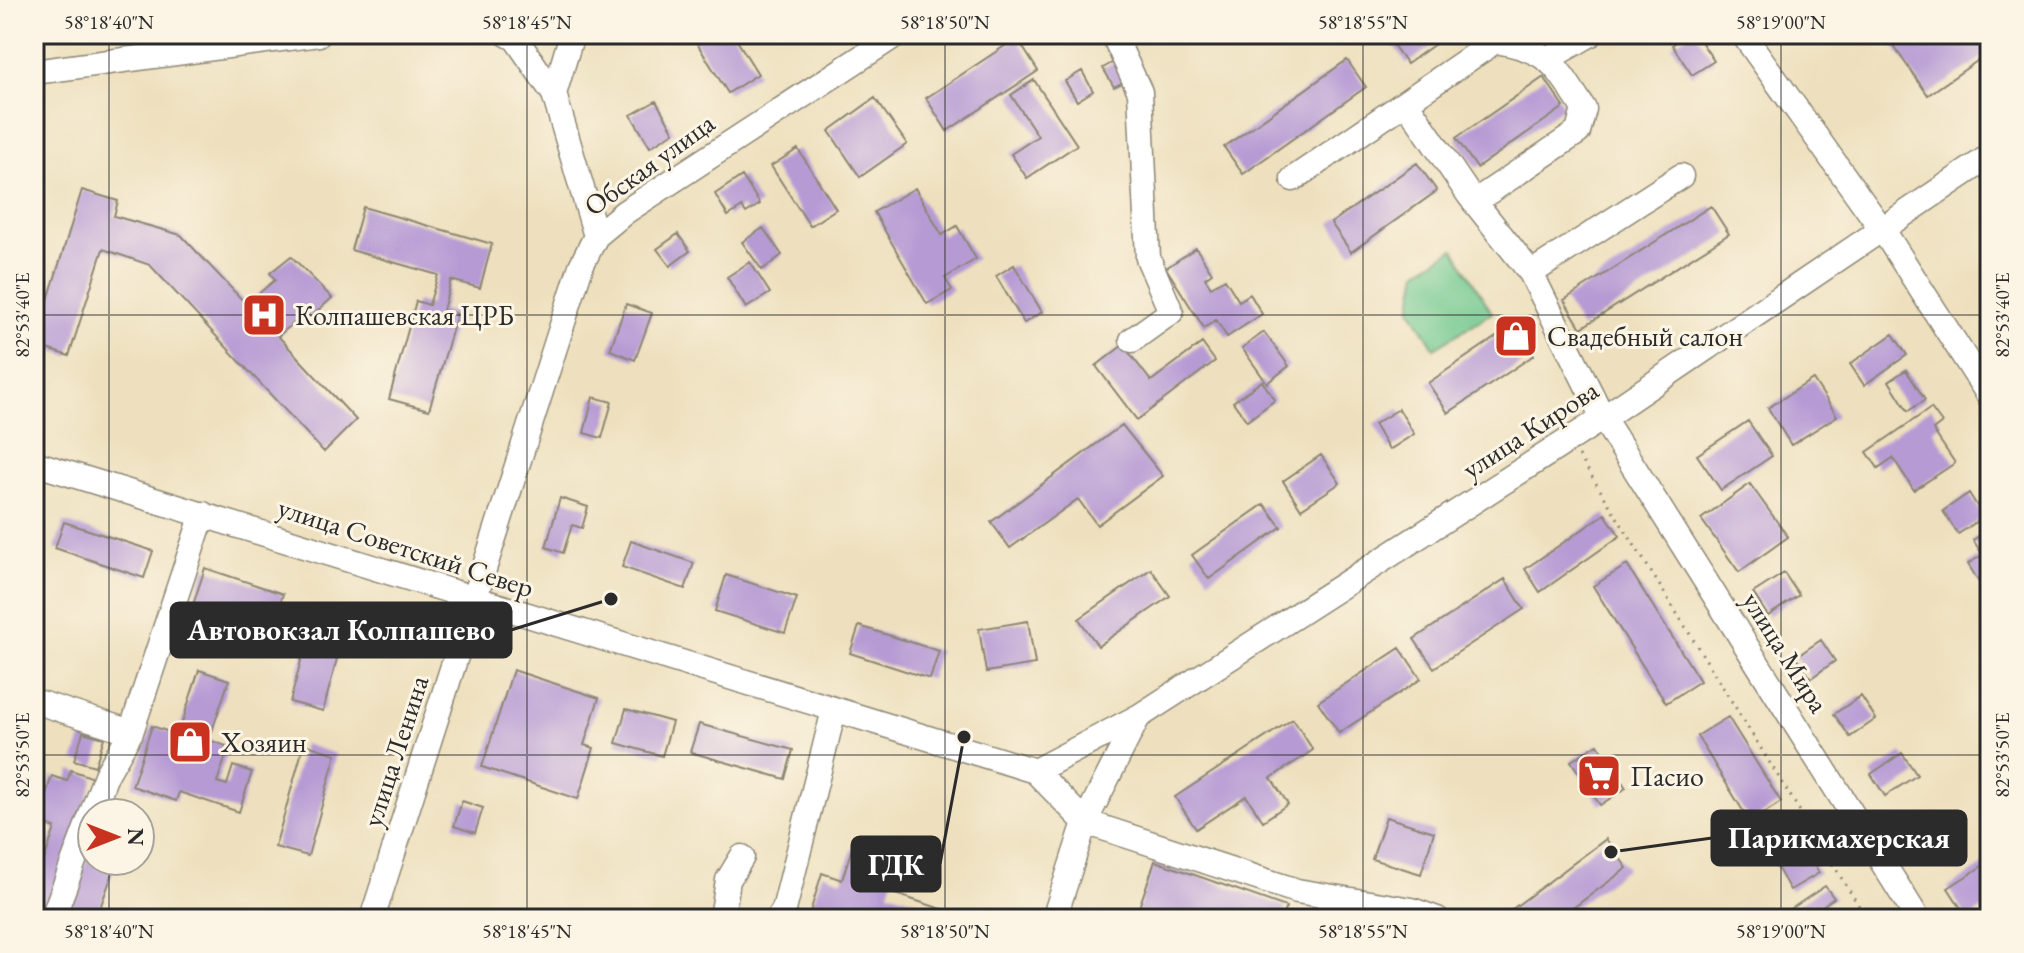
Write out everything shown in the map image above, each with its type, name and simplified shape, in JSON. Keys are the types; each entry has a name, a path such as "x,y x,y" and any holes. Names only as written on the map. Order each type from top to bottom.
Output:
{"street":[{"path":"34,72 319,34"},
{"path":"507,34 516,39 554,94 596,236"},
{"path":"554,94 572,34"},
{"name":"Обская улица","path":"476,601 581,266 596,236 625,212 897,34"},
{"path":"1113,34 1140,92 1148,258 1171,312 1132,340"},
{"path":"1547,59 1591,34"},
{"path":"1743,34 1881,228 1990,397"},
{"path":"1293,179 1495,41 1531,47 1556,66 1584,109 1578,132 1474,202"},
{"name":"улица Мира","path":"1406,102 1474,202 1531,273 1603,418 1918,919"},
{"name":"улица Кирова","path":"1035,771 1138,717 1569,440 1990,156"},
{"path":"1531,273 1681,176"},
{"name":"улица Советский Север","path":"34,463 1035,771"},
{"path":"56,909 106,775 131,732 203,514"},
{"name":"улица Ленина","path":"372,919 476,601"},
{"path":"34,701 131,732"},
{"path":"778,919 784,910 834,710"},
{"path":"1054,919 1085,822 1138,717"},
{"path":"1035,771 1085,822 1297,891 1412,910 1437,919"},
{"path":"730,919 723,912 728,880 742,857"}],"path":[{"path":"1569,440 1867,919"}],"green space":[{"path":"1454,249 1492,313 1434,348 1411,309 1418,271"}],"building":[{"path":"691,34 733,34 758,74 728,93"},
{"path":"1388,34 1449,34 1407,64 1386,35"},
{"path":"1688,34 1696,34 1714,61 1692,75 1672,45"},
{"path":"1885,34 1932,34 1936,40 1945,34 1990,34 1990,52 1928,95"},
{"path":"1017,38 1038,71 947,131 926,98"},
{"path":"1117,60 1128,80 1114,87 1103,68"},
{"path":"1347,60 1366,87 1243,174 1224,147"},
{"path":"1082,71 1093,91 1077,101 1065,81"},
{"path":"1544,77 1564,107 1477,168 1456,138"},
{"path":"1034,80 1077,145 1027,178 1011,154 1038,136 1011,95"},
{"path":"875,98 907,144 860,177 829,131"},
{"path":"656,101 674,132 650,147 631,115"},
{"path":"798,149 836,209 810,226 771,166"},
{"path":"1417,163 1437,191 1351,252 1331,223"},
{"path":"742,176 760,204 746,213 742,207 728,216 715,194"},
{"path":"915,188 942,235 957,226 976,259 945,278 952,290 927,304 874,212"},
{"path":"82,190 118,201 114,216 181,235 246,304 275,280 270,273 291,256 332,298 311,317 306,313 278,336 356,420 324,452 150,265 103,249 69,356 34,345"},
{"path":"1711,206 1729,234 1581,328 1564,300"},
{"path":"363,207 492,244 480,288 451,280 443,310 457,314 429,410 389,399 416,301 429,305 438,275 351,250"},
{"path":"763,228 782,255 762,270 742,242"},
{"path":"678,234 690,251 670,266 657,249"},
{"path":"1196,248 1212,273 1205,278 1211,287 1225,279 1239,301 1250,294 1262,314 1227,337 1216,320 1204,328 1166,268"},
{"path":"750,262 770,293 746,308 727,277"},
{"path":"1014,265 1042,312 1024,323 996,276"},
{"path":"626,304 652,313 635,360 610,350"},
{"path":"1514,325 1534,355 1448,413 1428,383"},
{"path":"1264,332 1289,366 1267,383 1242,348"},
{"path":"1893,334 1907,355 1864,385 1850,364"},
{"path":"1202,343 1215,361 1137,420 1096,366 1123,345 1151,381"},
{"path":"1906,370 1925,400 1908,411 1889,381"},
{"path":"1813,379 1837,416 1791,445 1768,408"},
{"path":"1262,381 1275,400 1247,421 1233,402"},
{"path":"593,397 612,402 602,438 584,433"},
{"path":"1931,408 1942,423 1933,430 1955,463 1914,490 1893,458 1878,468 1867,452"},
{"path":"1399,409 1414,434 1389,450 1374,424"},
{"path":"1748,421 1772,456 1721,490 1697,455"},
{"path":"1122,425 1163,476 1097,525 1078,499 1010,548 991,522"},
{"path":"1321,455 1340,483 1301,509 1283,481"},
{"path":"1750,484 1788,537 1739,572 1701,519"},
{"path":"1969,493 1984,517 1958,534 1943,511"},
{"path":"560,498 588,507 582,528 572,525 563,553 546,547"},
{"path":"1264,504 1281,527 1209,579 1192,555"},
{"path":"1605,514 1620,536 1540,592 1525,569"},
{"path":"1990,520 1990,546 1981,552 1973,540 1985,532 1980,526"},
{"path":"64,522 153,551 144,578 55,548"},
{"path":"631,541 694,563 685,589 622,567"},
{"path":"1990,550 1990,582 1982,587 1968,564"},
{"path":"1627,565 1700,681 1666,703 1593,586"},
{"path":"205,568 283,594 270,636 191,611"},
{"path":"1151,569 1170,596 1098,646 1079,619"},
{"path":"1784,573 1799,595 1768,616 1753,593"},
{"path":"726,575 797,598 785,633 715,611"},
{"path":"1505,579 1524,609 1434,668 1414,639"},
{"path":"313,616 346,625 323,711 290,702"},
{"path":"1028,621 1035,664 986,672 979,629"},
{"path":"859,626 939,651 930,679 850,653"},
{"path":"1821,640 1835,661 1811,678 1796,657"},
{"path":"1400,648 1421,679 1339,733 1318,702"},
{"path":"199,670 229,680 209,740 229,747 217,782 227,785 233,766 252,772 239,812 179,792 176,801 132,786 152,726 178,735"},
{"path":"513,670 599,698 584,745 594,748 578,799 482,767"},
{"path":"1861,696 1876,719 1850,737 1834,714"},
{"path":"626,709 672,722 662,756 616,743"},
{"path":"1728,717 1781,802 1750,822 1697,736"},
{"path":"1293,719 1313,750 1271,778 1288,804 1263,821 1246,796 1196,829 1175,797"},
{"path":"699,724 793,750 785,779 690,752"},
{"path":"83,732 104,738 95,766 74,760"},
{"path":"304,744 336,754 308,856 275,847"},
{"path":"1598,744 1626,788 1600,805 1571,761"},
{"path":"1902,753 1917,775 1885,796 1871,774"},
{"path":"71,770 94,778 88,797 76,797 76,832 47,919 42,919 34,916 34,877 38,878 55,828 37,821 52,776 67,781"},
{"path":"462,801 483,808 475,833 454,826"},
{"path":"1386,817 1434,832 1421,874 1372,859"},
{"path":"1791,824 1819,873 1790,890 1762,841"},
{"path":"1606,839 1627,868 1558,919 1499,919"},
{"path":"852,848 898,862 889,892 954,913 952,919 808,919 822,873 842,880"},
{"path":"1155,861 1286,907 1281,919 1135,919"},
{"path":"1990,861 1990,904 1968,919 1948,888"},
{"path":"80,877 111,877 100,908 129,919 65,919"},
{"path":"1825,886 1834,898 1803,919 1776,919"}],"place":[{"name":"Колпашевская ЦРБ","path":"264,315"},
{"name":"Свадебный салон","path":"1516,336"},
{"name":"Автовокзал Колпашево","path":"611,599"},
{"name":"ГДК","path":"964,737"},
{"name":"Хозяин","path":"190,742"},
{"name":"Пасио","path":"1599,776"},
{"name":"Парикмахерская","path":"1611,852"}]}
